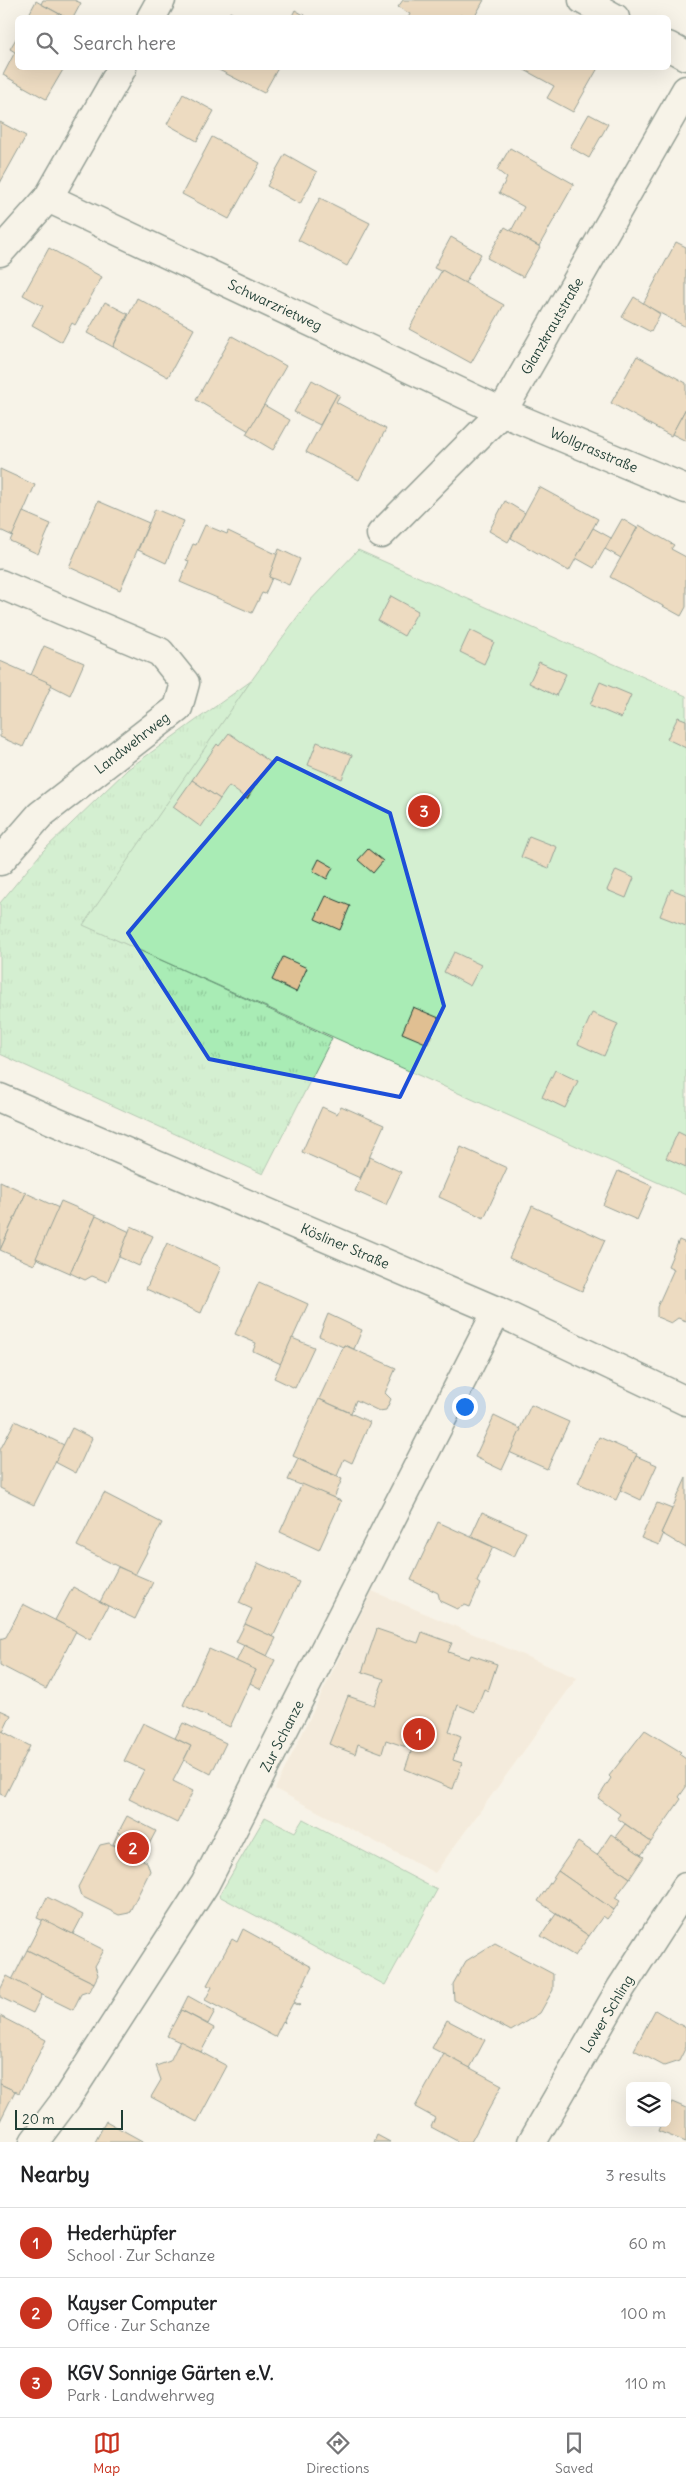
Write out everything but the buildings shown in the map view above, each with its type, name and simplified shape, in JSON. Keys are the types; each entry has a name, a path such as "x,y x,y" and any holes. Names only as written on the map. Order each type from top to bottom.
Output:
{"street":[{"path":"153,15 161,0"},
{"path":"583,0 610,15"},
{"path":"671,48 686,56"},
{"path":"0,252 48,198 121,70"},
{"name":"Glanzkrautstraße","path":"381,534 502,412 686,90"},
{"name":"Schwarzrietweg","path":"48,198 502,412"},
{"name":"Wollgrasstraße","path":"502,412 686,489"},
{"name":"Landwehrweg","path":"0,584 160,652 184,683 178,708 40,815 0,860"},
{"name":"Kösliner Straße","path":"0,1098 497,1311 686,1401"},
{"name":"Zur Schanze","path":"34,2142 66,2098 205,1884 497,1311"},
{"name":"Lower Schling","path":"532,2142 621,1988 686,1888"}],"highlighted area":[{"path":"277,758 390,813 444,1006 400,1097 209,1059 128,933"}],"shaded area":[{"path":"372,1591 577,1678 435,1873 275,1789"}],"green space":[{"path":"358,550 686,696 686,1195 83,925 251,681 306,605"},
{"path":"251,681 84,925 332,1038 263,1174 0,1054 0,903 43,851 128,769"},
{"path":"265,1817 295,1832 303,1819 437,1890 385,1985 219,1896"}],"place":[{"name":"KGV Sonnige Gärten e.V.","path":"424,811"},
{"name":"Hederhüpfer","path":"419,1734"},
{"name":"Kayser Computer","path":"133,1848"}]}
